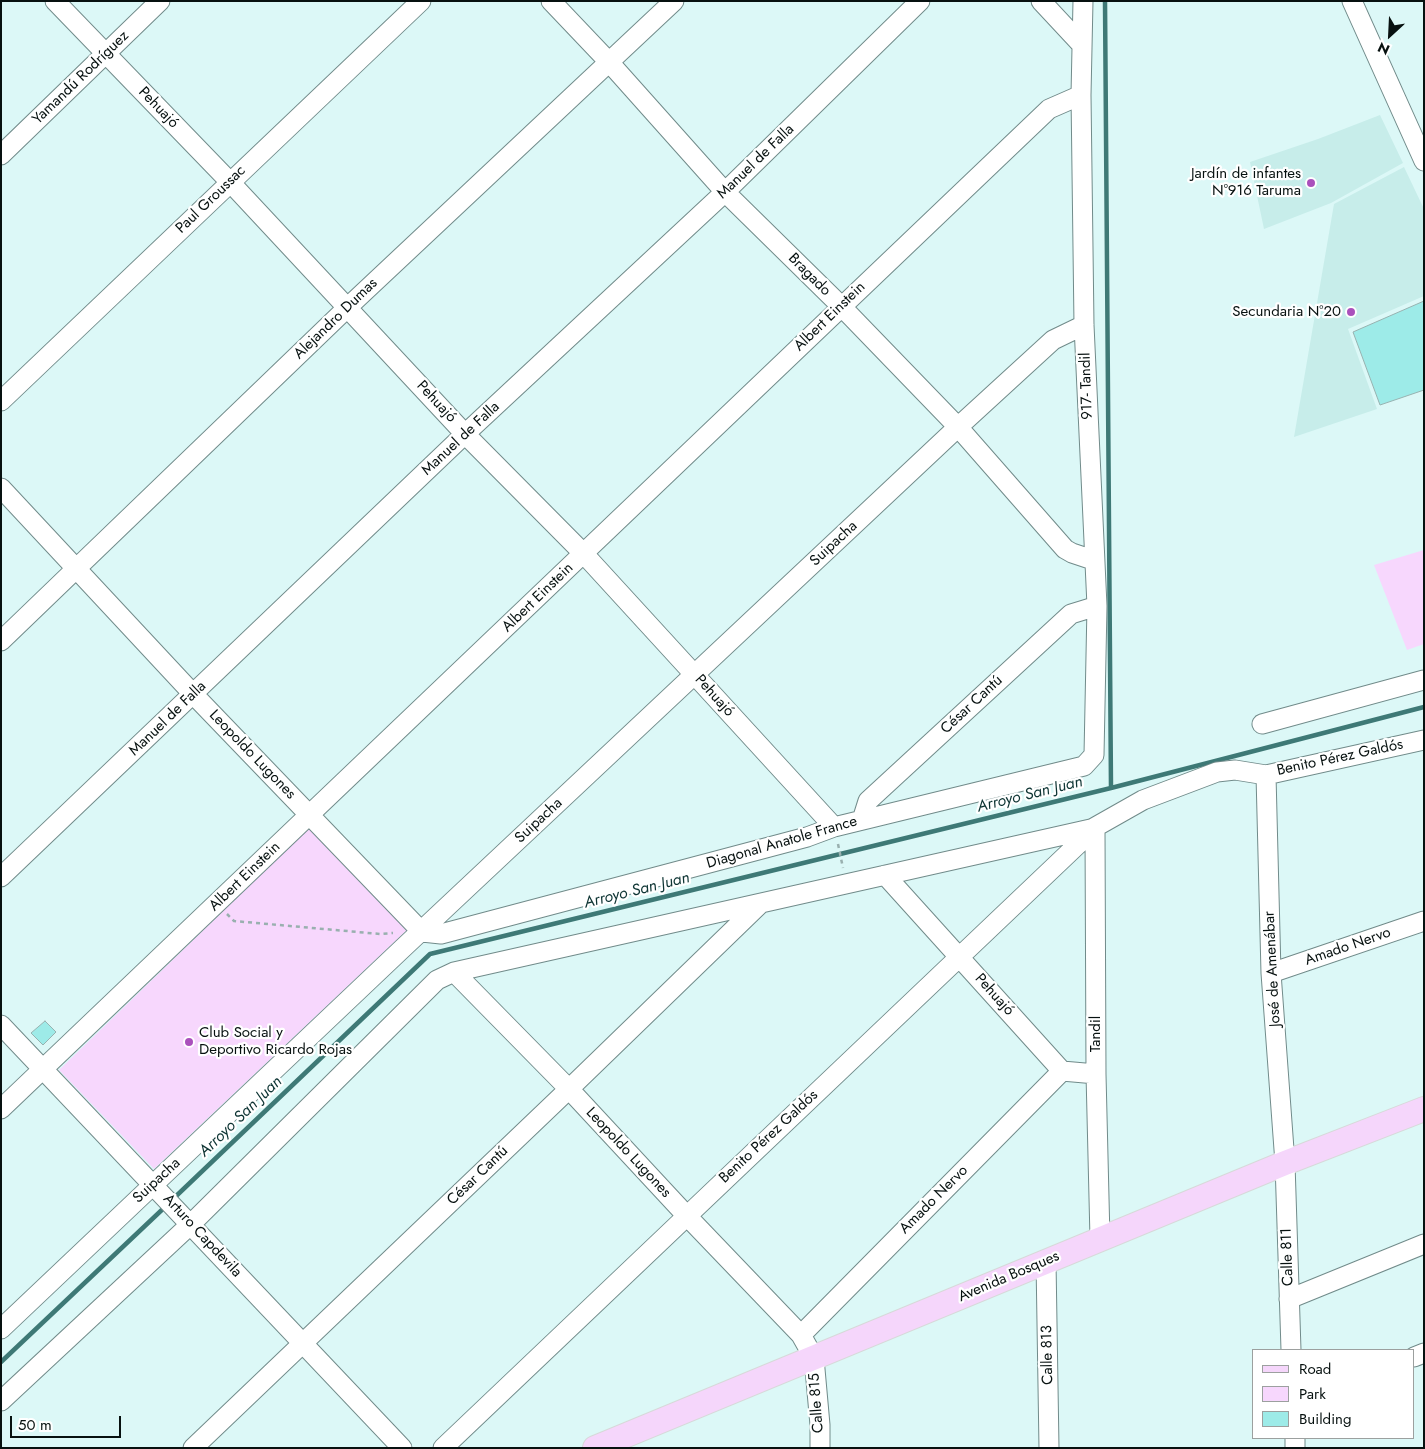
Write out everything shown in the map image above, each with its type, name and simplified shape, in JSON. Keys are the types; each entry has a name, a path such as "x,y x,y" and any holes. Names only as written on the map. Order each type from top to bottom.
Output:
{"main road":[{"name":"Avenida Bosques","path":"596,1448 1285,1163 1424,1109"}],"street":[{"name":"Pehuajó","path":"55,1 230,182 465,434 584,554 695,674 836,834"},
{"name":"Yamandú Rodríguez","path":"1,155 160,1"},
{"name":"Paul Groussac","path":"1,401 421,1"},
{"name":"Bragado","path":"550,1 609,62 725,192 958,427 1066,549 1093,560"},
{"name":"Alejandro Dumas","path":"1,641 77,570 348,307 674,1"},
{"name":"Manuel de Falla","path":"1,877 194,695 465,434 725,192 920,1"},
{"path":"1041,1 1082,45"},
{"name":"917- Tandil","path":"1083,1 1081,95 1084,324 1096,606 1094,755 1084,766"},
{"path":"1352,1 1424,160"},
{"name":"Albert Einstein","path":"1,1110 584,554 840,306 1049,109 1081,95"},
{"name":"Suipacha","path":"1,1329 157,1188 422,932 958,427 1053,340 1084,324"},
{"name":"Leopoldo Lugones","path":"1,488 194,695 422,932"},
{"name":"César Cantú","path":"862,820 868,801 1063,620 1071,614 1096,606"},
{"path":"1262,724 1424,680"},
{"name":"Benito Pérez Galdós","path":"443,1448 1092,829 1143,800 1217,772 1235,770 1266,775 1424,740"},
{"name":"Diagonal Anatole France","path":"422,932 441,934 807,838 836,834 862,820 1084,766"},
{"name":"José de Amenábar","path":"1266,775 1272,974 1285,1163"},
{"path":"1,1401 186,1219 437,980 454,972 1092,829"},
{"name":"Tandil","path":"1092,829 1100,1239"},
{"name":"Pehuajó","path":"885,875 1062,1071"},
{"name":"César Cantú","path":"193,1448 761,903"},
{"name":"Amado Nervo","path":"1272,974 1424,922"},
{"name":"Leopoldo Lugones","path":"454,972 569,1089 686,1216 801,1335"},
{"name":"Arturo Capdevila","path":"1,1025 402,1448"},
{"path":"1062,1071 1096,1074"},
{"name":"Amado Nervo","path":"801,1335 1062,1071"},
{"name":"Calle 811","path":"1285,1163 1291,1349"},
{"path":"1289,1299 1424,1244"},
{"name":"Calle 813","path":"1046,1262 1049,1448"},
{"path":"801,1335 814,1358"},
{"name":"Calle 815","path":"814,1358 820,1425 820,1448"}],"path":[{"path":"836,834 842,860"},
{"path":"218,904 234,921 380,934 422,932"}],"shaded area":[{"name":"Jardín de infantes Nº916 Taruma","path":"1380,115 1403,163 1331,203 1264,229 1250,162"},
{"name":"Secundaria N°20","path":"1404,167 1424,209 1424,296 1348,329 1377,409 1294,437 1334,204"}],"green space":[{"path":"1424,550 1424,644 1407,650 1374,565"},
{"name":"Club Social y Deportivo Ricardo Rojas","path":"310,827 407,930 154,1169 59,1070"}],"building":[{"path":"1424,301 1424,390 1380,405 1353,332"},
{"path":"45,1021 56,1032 43,1045 31,1033"}],"waterway":[{"path":"1105,1 1111,788"},
{"name":"Arroyo San Juan","path":"173,1199 430,954 1111,788 1424,707"},
{"name":"Arroyo San Juan","path":"1,1362 166,1206"}],"place":[{"name":"Jardín de infantes Nº916 Taruma","path":"1311,183"},
{"name":"Secundaria N°20","path":"1351,312"},
{"name":"Club Social y Deportivo Ricardo Rojas","path":"189,1042"}]}
